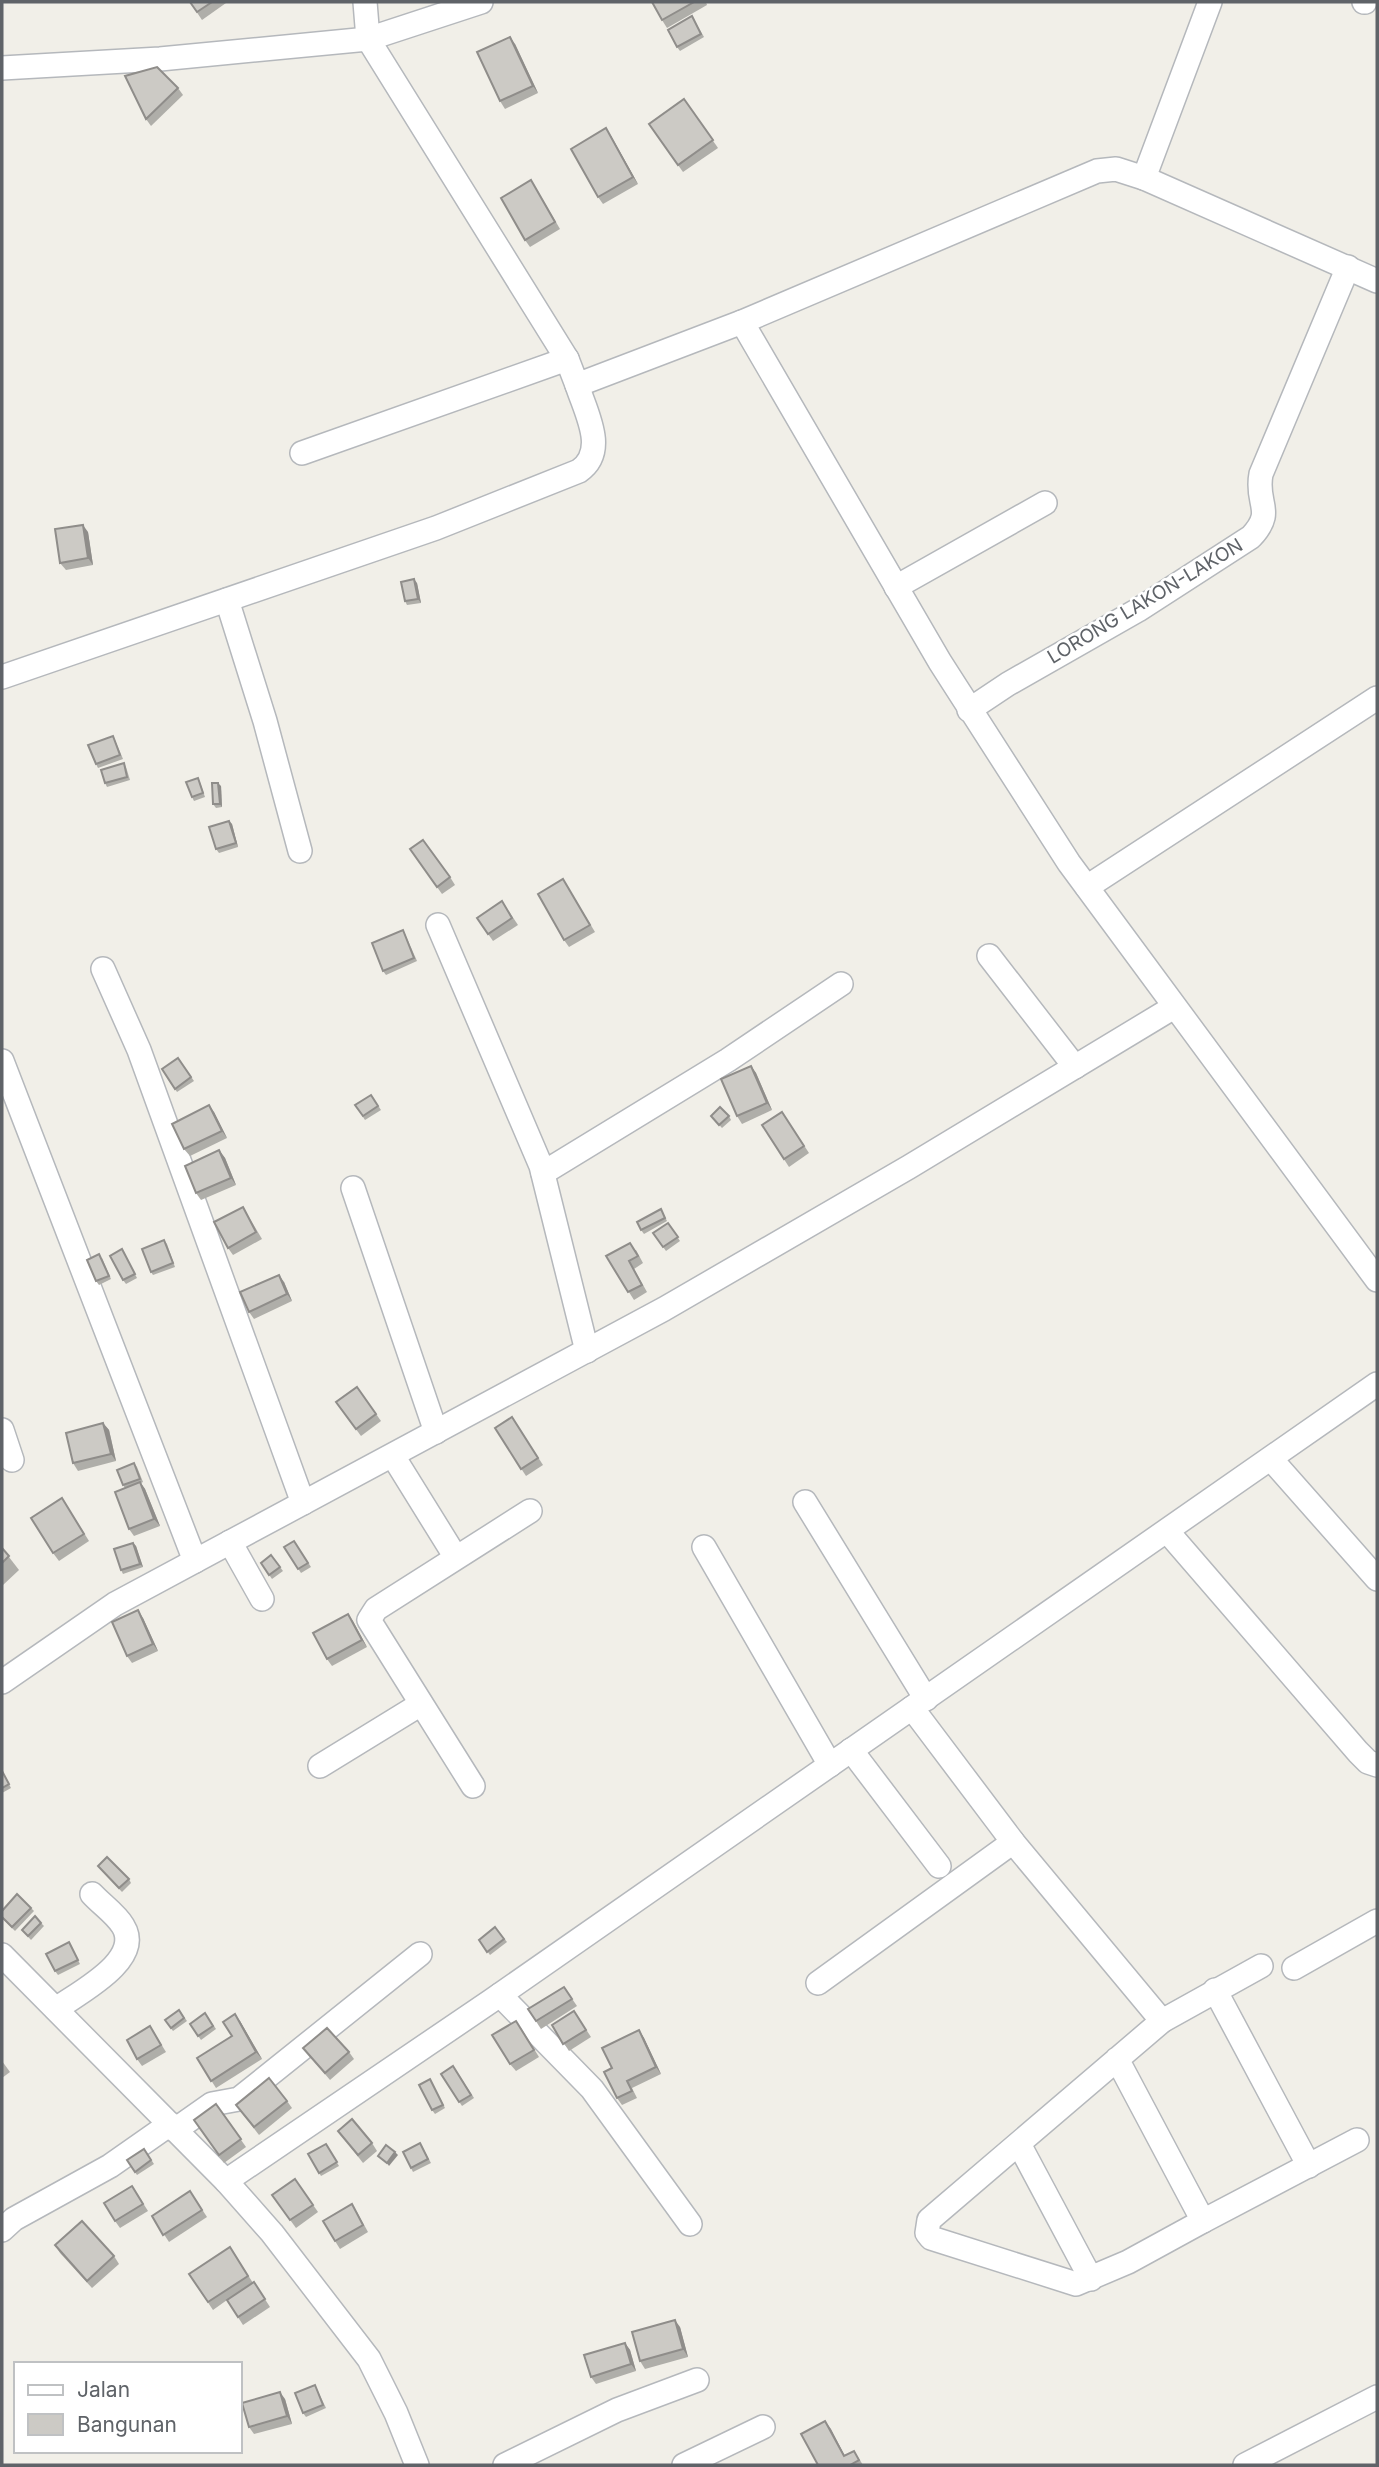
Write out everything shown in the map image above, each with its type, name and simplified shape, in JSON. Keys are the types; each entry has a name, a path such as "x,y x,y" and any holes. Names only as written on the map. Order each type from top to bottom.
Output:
{"street":[{"path":"2,677 436,528 579,471 589,464 595,455 594,441 567,359 368,39 365,2"},
{"path":"2,68 160,59 368,39 481,2"},
{"path":"1144,178 1210,2"},
{"path":"577,385 742,322 1097,171 1116,169 1144,178 1377,281"},
{"name":"LORONG LAKON-LAKON","path":"969,710 1008,684 1138,610 1242,543 1260,528 1265,515 1259,494 1261,474 1348,267"},
{"path":"742,322 969,710 1087,887 1377,1280"},
{"path":"302,453 567,359"},
{"path":"896,587 1045,503"},
{"path":"227,600 265,721 300,851"},
{"path":"1087,887 1377,698"},
{"path":"438,925 543,1173 587,1350"},
{"path":"989,956 1075,1067"},
{"path":"103,969 139,1050 303,1503"},
{"path":"543,1173 728,1060 841,984"},
{"path":"2,1682 116,1604 587,1350 897,1174 1174,1007"},
{"path":"2,1061 195,1561"},
{"path":"353,1188 436,1432"},
{"path":"226,2181 500,1995 1377,1384"},
{"path":"2,1430 12,1460"},
{"path":"393,1456 455,1556"},
{"path":"1270,1459 1377,1579"},
{"path":"805,1502 919,1703 1013,1842 1162,2021"},
{"path":"473,1786 369,1620 376,1609 455,1556 530,1511"},
{"path":"1167,1531 1358,1752 1368,1762 1377,1765"},
{"path":"230,1542 262,1599"},
{"path":"704,1548 830,1766"},
{"path":"320,1766 421,1704"},
{"path":"852,1750 939,1866"},
{"path":"818,1983 1013,1842"},
{"path":"56,2009 114,1968 126,1948 123,1926 92,1894"},
{"path":"1294,1968 1377,1921"},
{"path":"2,2230 14,2219 110,2166 212,2104 239,2099 420,1954"},
{"path":"2,1955 226,2181 272,2234 369,2359 417,2465"},
{"path":"1261,1966 1162,2021 929,2220 927,2233 931,2238 1068,2283 1091,2279 1357,2140"},
{"path":"1216,1990 1309,2166"},
{"path":"500,1995 593,2089 690,2224"},
{"path":"1117,2059 1203,2221"},
{"path":"1019,2144 1091,2279"},
{"path":"505,2465 617,2410 697,2380"},
{"path":"1245,2465 1377,2397"},
{"path":"684,2465 763,2427"}],"building":[{"path":"190,2 212,2 197,12"},
{"path":"652,2 694,2 662,20"},
{"path":"692,16 701,34 677,47 668,30"},
{"path":"510,37 533,86 500,101 477,52"},
{"path":"157,67 178,88 146,119 125,76"},
{"path":"684,99 713,140 678,165 649,124"},
{"path":"606,128 633,177 598,197 571,149"},
{"path":"531,180 555,222 525,240 501,198"},
{"path":"83,525 88,558 60,563 55,529"},
{"path":"414,579 418,599 405,601 401,582"},
{"path":"113,736 120,755 96,764 88,745"},
{"path":"124,763 127,777 105,783 101,770"},
{"path":"198,778 203,793 192,797 186,782"},
{"path":"212,783 218,783 220,804 213,804"},
{"path":"229,821 236,843 216,849 209,827"},
{"path":"423,840 450,877 437,887 410,849"},
{"path":"563,879 590,925 564,940 538,894"},
{"path":"502,901 512,918 488,934 477,918"},
{"path":"403,930 414,958 383,971 372,943"},
{"path":"178,1058 191,1077 175,1089 162,1069"},
{"path":"751,1066 767,1103 737,1116 721,1079"},
{"path":"371,1095 378,1106 363,1116 355,1105"},
{"path":"209,1105 222,1131 184,1149 172,1124"},
{"path":"720,1107 729,1116 719,1125 711,1116"},
{"path":"782,1112 804,1146 784,1159 762,1125"},
{"path":"219,1150 231,1178 196,1193 185,1166"},
{"path":"243,1207 256,1232 228,1248 214,1222"},
{"path":"661,1209 665,1218 641,1230 637,1222"},
{"path":"668,1223 678,1237 663,1247 653,1233"},
{"path":"164,1240 173,1263 151,1272 142,1249"},
{"path":"630,1243 638,1256 629,1261 642,1285 628,1292 606,1256"},
{"path":"122,1249 135,1274 123,1280 110,1256"},
{"path":"99,1254 109,1276 96,1281 87,1260"},
{"path":"279,1275 287,1294 249,1312 240,1292"},
{"path":"357,1387 376,1414 356,1429 336,1402"},
{"path":"512,1417 538,1458 521,1469 495,1428"},
{"path":"103,1423 111,1454 73,1463 66,1433"},
{"path":"134,1463 140,1479 123,1485 117,1470"},
{"path":"140,1482 154,1519 129,1529 115,1492"},
{"path":"62,1498 84,1534 53,1553 31,1518"},
{"path":"294,1541 308,1563 298,1569 284,1547"},
{"path":"133,1543 140,1564 121,1570 114,1549"},
{"path":"2,1548 9,1556 2,1563"},
{"path":"271,1555 280,1567 269,1575 261,1563"},
{"path":"138,1610 153,1644 127,1656 112,1622"},
{"path":"348,1614 362,1640 327,1659 313,1633"},
{"path":"2,1771 9,1784 2,1788"},
{"path":"107,1857 129,1879 119,1888 98,1866"},
{"path":"17,1894 31,1908 12,1927 2,1917 2,1911"},
{"path":"35,1916 41,1923 28,1936 22,1930"},
{"path":"495,1927 504,1939 487,1952 479,1940"},
{"path":"69,1942 78,1960 55,1971 46,1954"},
{"path":"564,1987 572,1999 536,2021 528,2009"},
{"path":"179,2010 184,2018 171,2028 165,2020"},
{"path":"574,2011 586,2030 563,2044 552,2025"},
{"path":"205,2013 213,2026 198,2036 190,2024"},
{"path":"235,2014 256,2052 211,2081 197,2058 232,2036 223,2022"},
{"path":"516,2021 534,2050 510,2064 492,2035"},
{"path":"150,2026 161,2045 137,2059 127,2040"},
{"path":"327,2028 349,2052 325,2073 303,2048"},
{"path":"639,2030 656,2067 627,2081 632,2091 617,2098 604,2072 612,2068 602,2048"},
{"path":"453,2066 471,2095 459,2102 441,2074"},
{"path":"269,2078 287,2101 254,2127 236,2105"},
{"path":"430,2079 443,2105 432,2110 419,2085"},
{"path":"216,2104 241,2139 219,2155 194,2120"},
{"path":"352,2119 372,2143 358,2155 338,2131"},
{"path":"420,2143 428,2159 411,2168 403,2152"},
{"path":"326,2144 337,2162 319,2173 308,2154"},
{"path":"386,2145 395,2152 387,2163 378,2156"},
{"path":"144,2149 151,2160 135,2172 127,2160"},
{"path":"295,2179 313,2205 290,2220 272,2195"},
{"path":"132,2186 143,2204 115,2221 104,2203"},
{"path":"190,2191 202,2210 163,2235 152,2216"},
{"path":"352,2204 363,2225 335,2241 323,2221"},
{"path":"82,2221 114,2256 87,2281 55,2245"},
{"path":"230,2247 248,2276 208,2302 189,2274"},
{"path":"254,2282 265,2299 238,2317 227,2300"},
{"path":"675,2320 683,2349 640,2361 632,2332"},
{"path":"625,2343 631,2364 591,2377 584,2355"},
{"path":"315,2385 323,2405 303,2413 295,2393"},
{"path":"280,2392 287,2416 249,2427 242,2403"},
{"path":"825,2421 844,2456 854,2451 859,2460 850,2465 818,2465 801,2434"}]}
